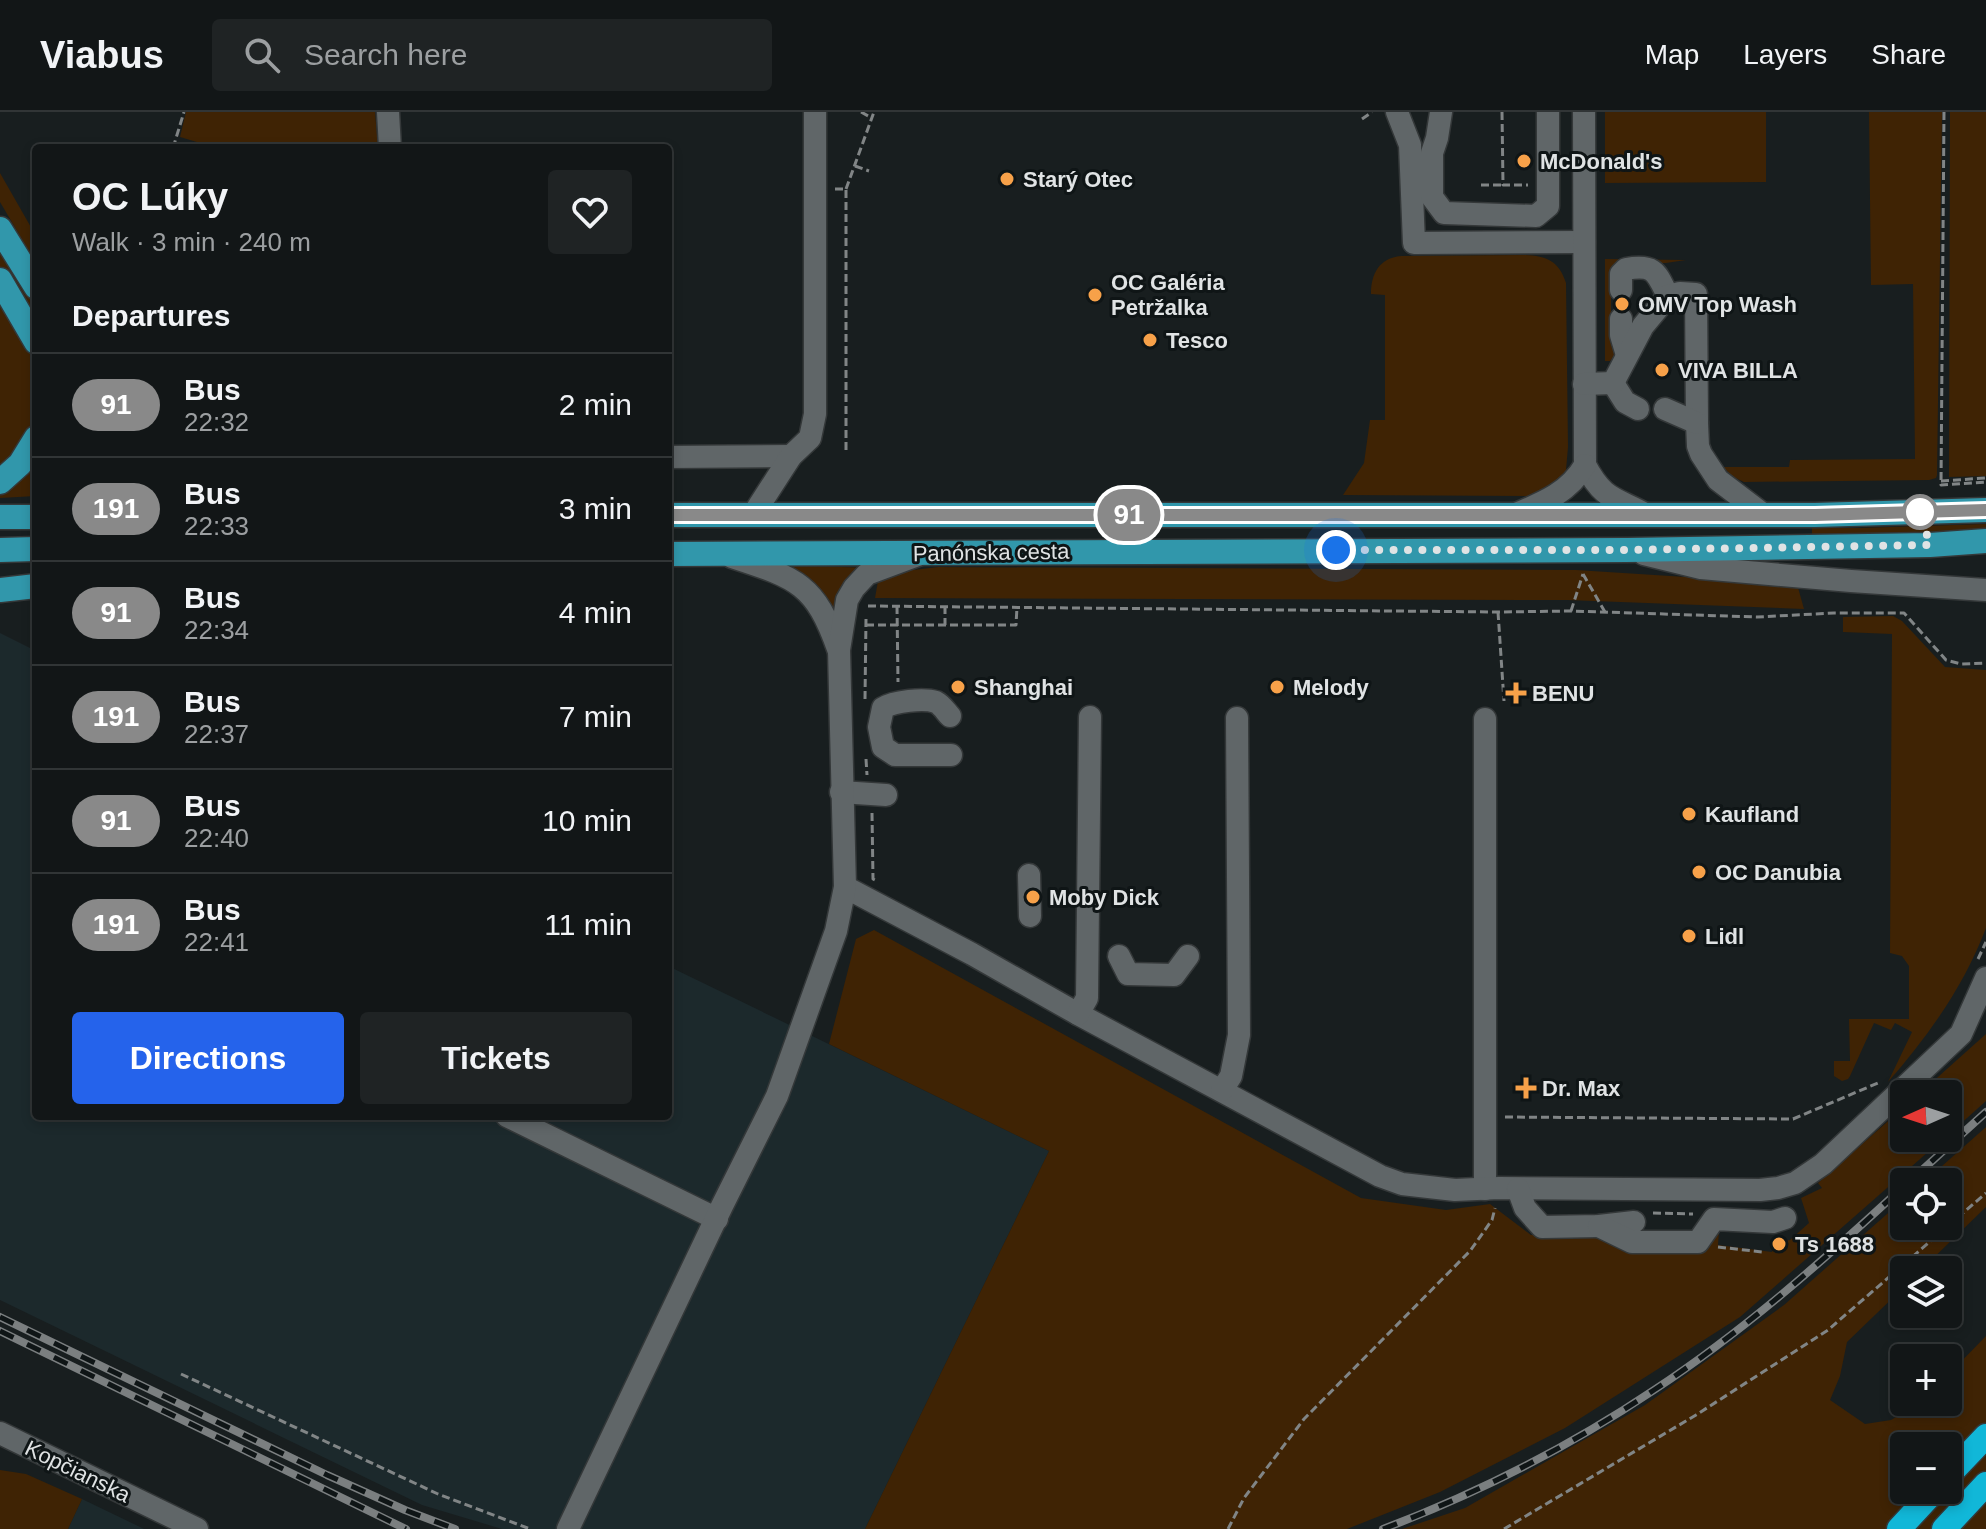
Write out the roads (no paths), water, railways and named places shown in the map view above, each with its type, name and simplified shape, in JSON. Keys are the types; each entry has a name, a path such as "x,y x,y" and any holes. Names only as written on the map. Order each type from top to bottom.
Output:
{"highway":[{"path":"1962,1461 1986,1436"},
{"path":"1944,1529 1986,1484"},
{"path":"1899,1529 1922,1504"}],"main road":[{"path":"0,229 32,281"},
{"path":"0,280 32,335"},
{"path":"0,482 20,464 32,444"},
{"name":"Panónska cesta","path":"672,515 1648,516 1986,510"},
{"path":"0,517 32,517"},
{"name":"Panónska cesta","path":"672,554 1627,550 1930,545 1986,541"},
{"path":"0,550 32,549"},
{"path":"0,590 32,586"}],"street":[{"path":"388,112 390,144"},
{"path":"753,515 791,456 810,438 815,414 815,112"},
{"path":"1441,112 1432,153 1432,197 1444,213 1536,216 1548,206 1548,112"},
{"path":"1513,515 1562,492 1578,477 1585,465 1584,112"},
{"path":"1400,119 1410,145 1414,243 1584,242"},
{"path":"1621,290 1621,274 1626,269 1648,269 1655,271 1668,296"},
{"path":"1613,383 1643,326 1668,296 1696,294 1698,446 1718,480 1764,515"},
{"path":"1621,319 1621,335 1627,355"},
{"path":"1584,384 1613,383"},
{"path":"1613,383 1625,402 1638,409"},
{"path":"1665,409 1697,423"},
{"path":"672,457 791,456"},
{"path":"1585,465 1600,489 1648,516"},
{"path":"1627,550 1701,568 1986,590"},
{"path":"568,1529 777,1096 836,931 845,887 839,650 847,600 857,583 867,574 923,553"},
{"path":"724,554 775,571 803,587 830,624 839,650"},
{"path":"950,716 934,701 899,702 881,712 880,736 885,750 895,755 951,755"},
{"path":"1078,1014 1087,998 1090,717"},
{"path":"1222,1090 1231,1076 1239,1035 1237,718"},
{"path":"1485,719 1501,1189 1542,1227 1634,1222"},
{"path":"841,792 879,794"},
{"path":"1029,875 1030,916"},
{"path":"845,887 1380,1176 1402,1184 1455,1190 1719,1191 1778,1188 1795,1183 1809,1175 1986,1013"},
{"path":"1119,956 1128,974 1174,975 1188,956"},
{"path":"1961,1034 1980,972"},
{"path":"515,1120 717,1219"},
{"path":"1599,1226 1632,1242 1698,1242 1704,1221 1719,1208 1719,1191"},
{"path":"1704,1221 1773,1222 1785,1218"},
{"name":"Kopčianska","path":"1,1436 197,1529"}],"railway":[{"path":"1924,1168 1986,1112"},
{"path":"1383,1529 1522,1467 1589,1431 1654,1390 1720,1344 1783,1293 1890,1199"},
{"path":"0,1317 327,1475 455,1529"},
{"path":"0,1331 406,1529"}],"place":[{"name":"McDonald's","path":"1524,161"},
{"name":"Starý Otec","path":"1007,179"},
{"name":"OC Galéria Petržalka","path":"1095,295"},
{"name":"OMV Top Wash","path":"1622,304"},
{"name":"Tesco","path":"1150,340"},
{"name":"VIVA BILLA","path":"1662,370"},
{"name":"Shanghai","path":"958,687"},
{"name":"Melody","path":"1277,687"},
{"name":"BENU","path":"1516,693"},
{"name":"Kaufland","path":"1689,814"},
{"name":"OC Danubia","path":"1699,872"},
{"name":"Moby Dick","path":"1033,897"},
{"name":"Lidl","path":"1689,936"},
{"name":"Dr. Max","path":"1526,1088"},
{"name":"Ts 1688","path":"1779,1244"}]}
